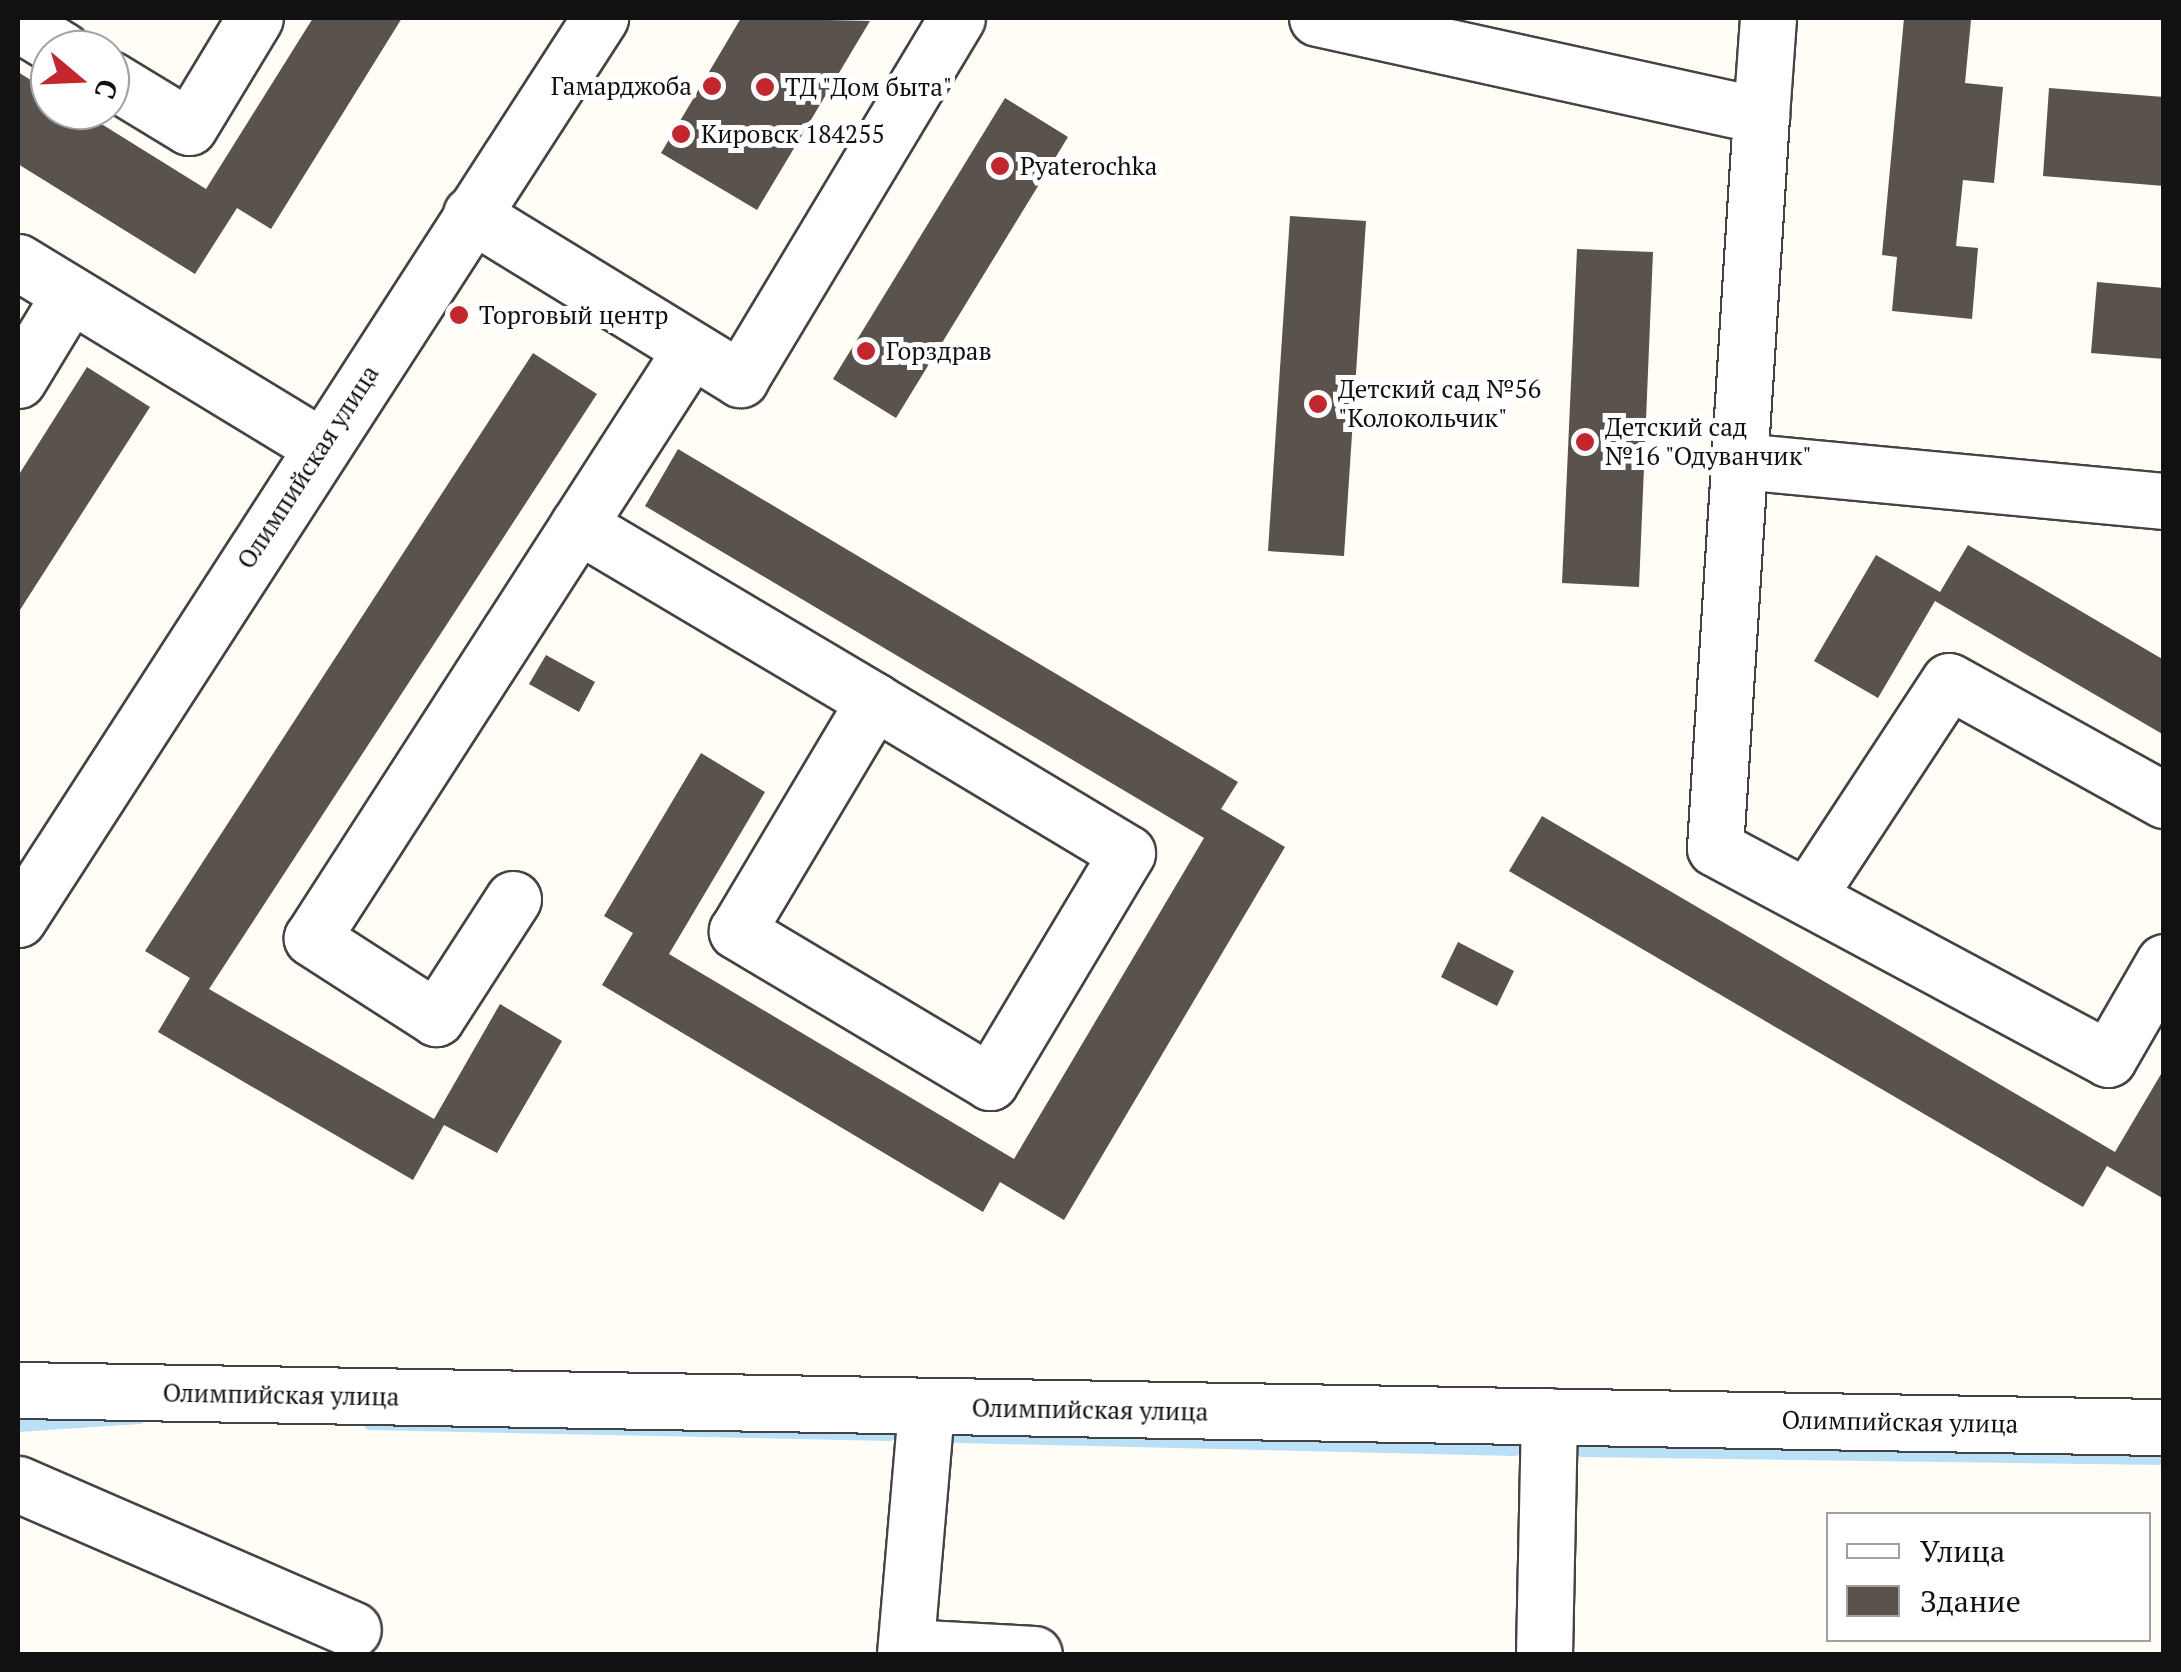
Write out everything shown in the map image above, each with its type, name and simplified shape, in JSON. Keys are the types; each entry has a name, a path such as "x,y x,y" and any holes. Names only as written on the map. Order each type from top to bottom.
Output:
{"street":[{"path":"130,91 189,127 256,18"},
{"name":"Олимпийская улица","path":"18,919 600,18"},
{"path":"470,214 740,379 957,18"},
{"path":"1318,18 1762,116"},
{"path":"1768,18 1716,848 2108,1059 2164,962"},
{"path":"18,262 321,446"},
{"path":"18,380 70,294"},
{"path":"513,899 436,1018 312,938 691,350"},
{"path":"1740,462 2164,500"},
{"path":"578,525 874,701 1127,852 990,1082 737,931 874,701"},
{"path":"1807,897 1949,681 2164,800"},
{"name":"Олимпийская улица","path":"18,1390 2164,1428"},
{"path":"926,1407 905,1650 1034,1654"},
{"path":"1544,1654 1549,1416"},
{"path":"18,1484 353,1630"}],"building":[{"path":"313,18 402,18 271,229 237,208 195,274 18,164 18,72 30,80 30,130 111,130 206,189"},
{"name":"ТД \"Дом быта\"","path":"741,18 870,21 757,210 661,153"},
{"path":"1904,18 1993,18 1971,20 1965,83 2003,87 1994,183 1963,180 1956,246 1978,248 1972,319 1892,311 1897,257 1882,255"},
{"path":"2049,88 2164,97 2164,186 2043,176"},
{"path":"1005,98 1068,137 896,418 833,379"},
{"path":"1290,216 1366,221 1344,556 1268,551"},
{"path":"1577,249 1653,252 1639,587 1562,583"},
{"path":"2097,282 2164,288 2164,359 2091,353"},
{"path":"533,353 597,394 209,989 434,1119 500,1004 562,1041 497,1153 444,1125 413,1180 158,1032 190,978 145,951"},
{"path":"87,367 150,407 18,613 18,476"},
{"path":"678,449 1238,782 1221,809 1285,847 1064,1220 1000,1182 983,1212 602,985 633,933 604,916 701,753 765,792 669,954 1014,1159 1204,838 645,506"},
{"path":"1968,545 2164,660 2164,735 1935,601 1878,698 1814,661 1876,555 1940,592"},
{"path":"546,655 595,682 579,712 529,684"},
{"path":"1542,816 2115,1152 2164,1069 2164,1199 2107,1166 2083,1207 1509,871"},
{"path":"1458,942 1514,971 1497,1006 1441,977"}],"waterway":[{"path":"18,1426 140,1418"},
{"path":"370,1424 890,1435"},
{"path":"957,1437 1515,1450"},
{"path":"1582,1451 2164,1459"}],"place":[{"name":"Гамарджоба","path":"712,86"},
{"name":"ТД \"Дом быта\"","path":"765,87"},
{"name":"Кировск 184255","path":"681,134"},
{"name":"Pyaterochka","path":"1000,166"},
{"name":"Торговый центр","path":"459,315"},
{"name":"Горздрав","path":"866,351"},
{"name":"Детский сад №56 \"Колокольчик\"","path":"1318,404"},
{"name":"Детский сад №16 \"Одуванчик\"","path":"1585,442"}]}
